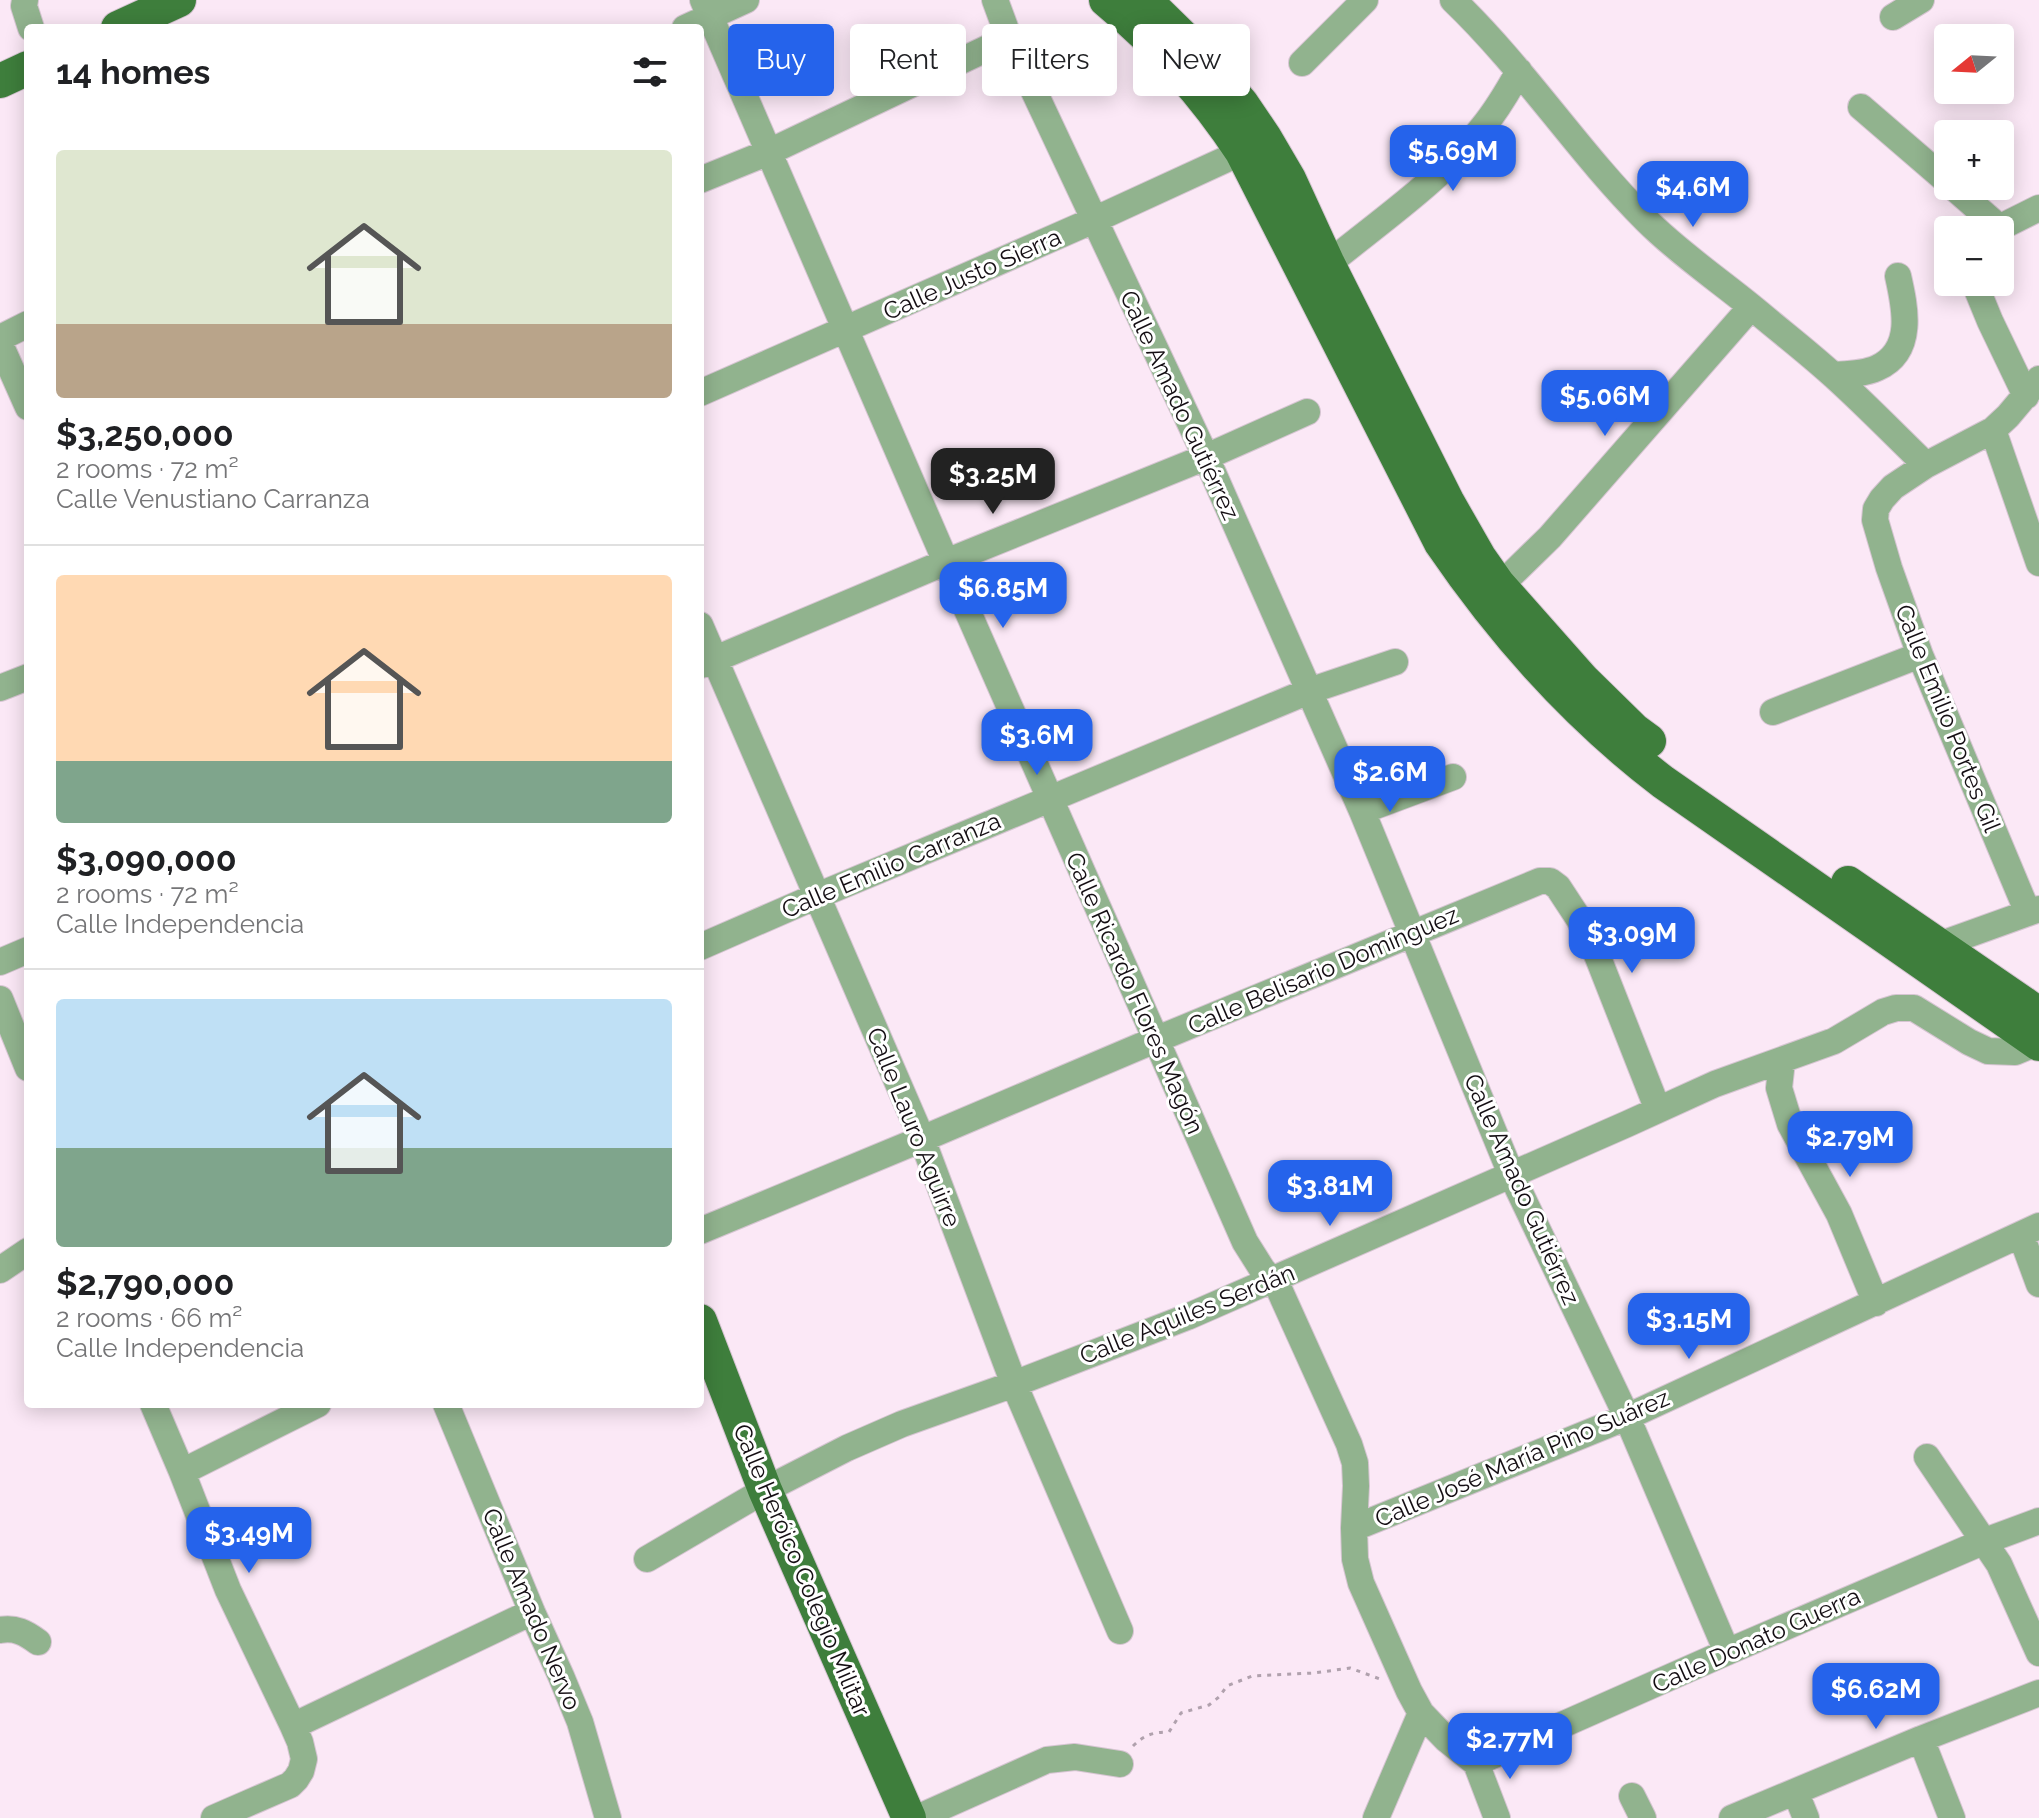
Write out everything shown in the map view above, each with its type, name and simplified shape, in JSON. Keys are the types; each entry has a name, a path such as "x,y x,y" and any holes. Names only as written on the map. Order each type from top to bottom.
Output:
{"main road":[{"path":"1106,0 1185,76 1242,152 1436,532 1488,589 1634,730 1774,833 1939,945 2039,1036"},
{"path":"1145,0 1198,52 1242,104 1289,179 1328,264 1447,501 1479,557 1488,589 1533,662 1574,706 1623,751 1676,791 2039,1036"},
{"path":"129,24 172,8"},
{"path":"0,81 24,70"},
{"name":"Calle Heróico Colegio Militar","path":"704,1331 765,1490 909,1818"}],"street":[{"path":"25,0 30,24"},
{"path":"689,24 707,8 746,0"},
{"name":"Calle Amado Gutiérrez","path":"995,0 1004,24"},
{"path":"1302,63 1365,0"},
{"path":"1453,0 1479,25 1567,132 1646,220 1714,280 1833,375 1926,465 1993,430 2032,388 1990,321 1980,296"},
{"path":"1893,17 1921,0"},
{"name":"Calle Ricardo Flores Magón","path":"707,8 1245,1242 1279,1289 1349,1444 1355,1463 1355,1559 1361,1583 1415,1702 1446,1739 1476,1763"},
{"path":"704,178 769,152 982,51"},
{"path":"1328,264 1457,156 1500,105 1519,71"},
{"name":"Calle Amado Gutiérrez","path":"1036,96 1206,457 1362,811 1511,1174 1627,1417 1727,1652"},
{"path":"1861,107 1934,170"},
{"name":"Calle Justo Sierra","path":"704,391 1242,152"},
{"path":"1967,200 1984,216"},
{"path":"2014,221 2039,208"},
{"path":"1833,375 1877,368 1889,361 1899,348 1906,318 1898,276"},
{"path":"1488,589 1520,568 1550,537 1751,307"},
{"path":"0,338 24,326"},
{"path":"0,344 16,399"},
{"path":"707,662 1206,457 1307,412"},
{"path":"1993,430 2039,563"},
{"name":"Calle Emilio Portes Gil","path":"1926,465 1893,487 1876,509 1877,532 1920,655 2033,911"},
{"path":"1773,712 1920,655"},
{"name":"Calle Lauro Aguirre","path":"707,662 817,896 922,1139 1014,1384 1120,1631"},
{"name":"Calle Emilio Carranza","path":"704,945 1309,691 1395,662"},
{"path":"0,688 24,679"},
{"path":"1362,811 1453,777"},
{"name":"Calle Belisario Domínguez","path":"704,1229 1531,884 1550,881 1567,898 1597,955 1658,1110"},
{"path":"1939,945 2033,911"},
{"path":"0,962 24,952"},
{"path":"0,999 24,1058"},
{"name":"Calle Aquiles Serdán","path":"647,1559 765,1490 861,1442 1187,1317 1715,1084 1834,1041 1883,1012 1907,1006 1923,1012 1969,1042 2000,1053 2015,1052 2039,1036"},
{"path":"1782,1061 1779,1088 1790,1124 1839,1214 1876,1303"},
{"path":"2030,1231 2039,1284"},
{"name":"Calle José María Pino Suárez","path":"1354,1528 1627,1417 2030,1231"},
{"path":"0,1270 24,1254"},
{"path":"155,1408 228,1590 293,1726 304,1759 301,1771 290,1785 263,1809 214,1818"},
{"path":"182,1472 310,1408"},
{"name":"Calle Amado Nervo","path":"448,1408 580,1722 608,1818"},
{"path":"1927,1457 1999,1564 2039,1653"},
{"name":"Calle Donato Guerra","path":"1476,1763 1985,1541 2039,1521"},
{"path":"293,1726 532,1612"},
{"path":"0,1630 27,1633 38,1642"},
{"path":"1732,1818 2039,1693"},
{"path":"1376,1818 1415,1702"},
{"path":"1921,1739 1952,1818"},
{"path":"917,1818 1047,1760 1075,1757 1120,1764"},
{"path":"1476,1763 1497,1818"},
{"path":"1796,1793 1806,1818"}],"path":[{"path":"1120,1764 1143,1736 1169,1732 1181,1713 1209,1705 1227,1686 1252,1676 1350,1668 1415,1702"}]}
